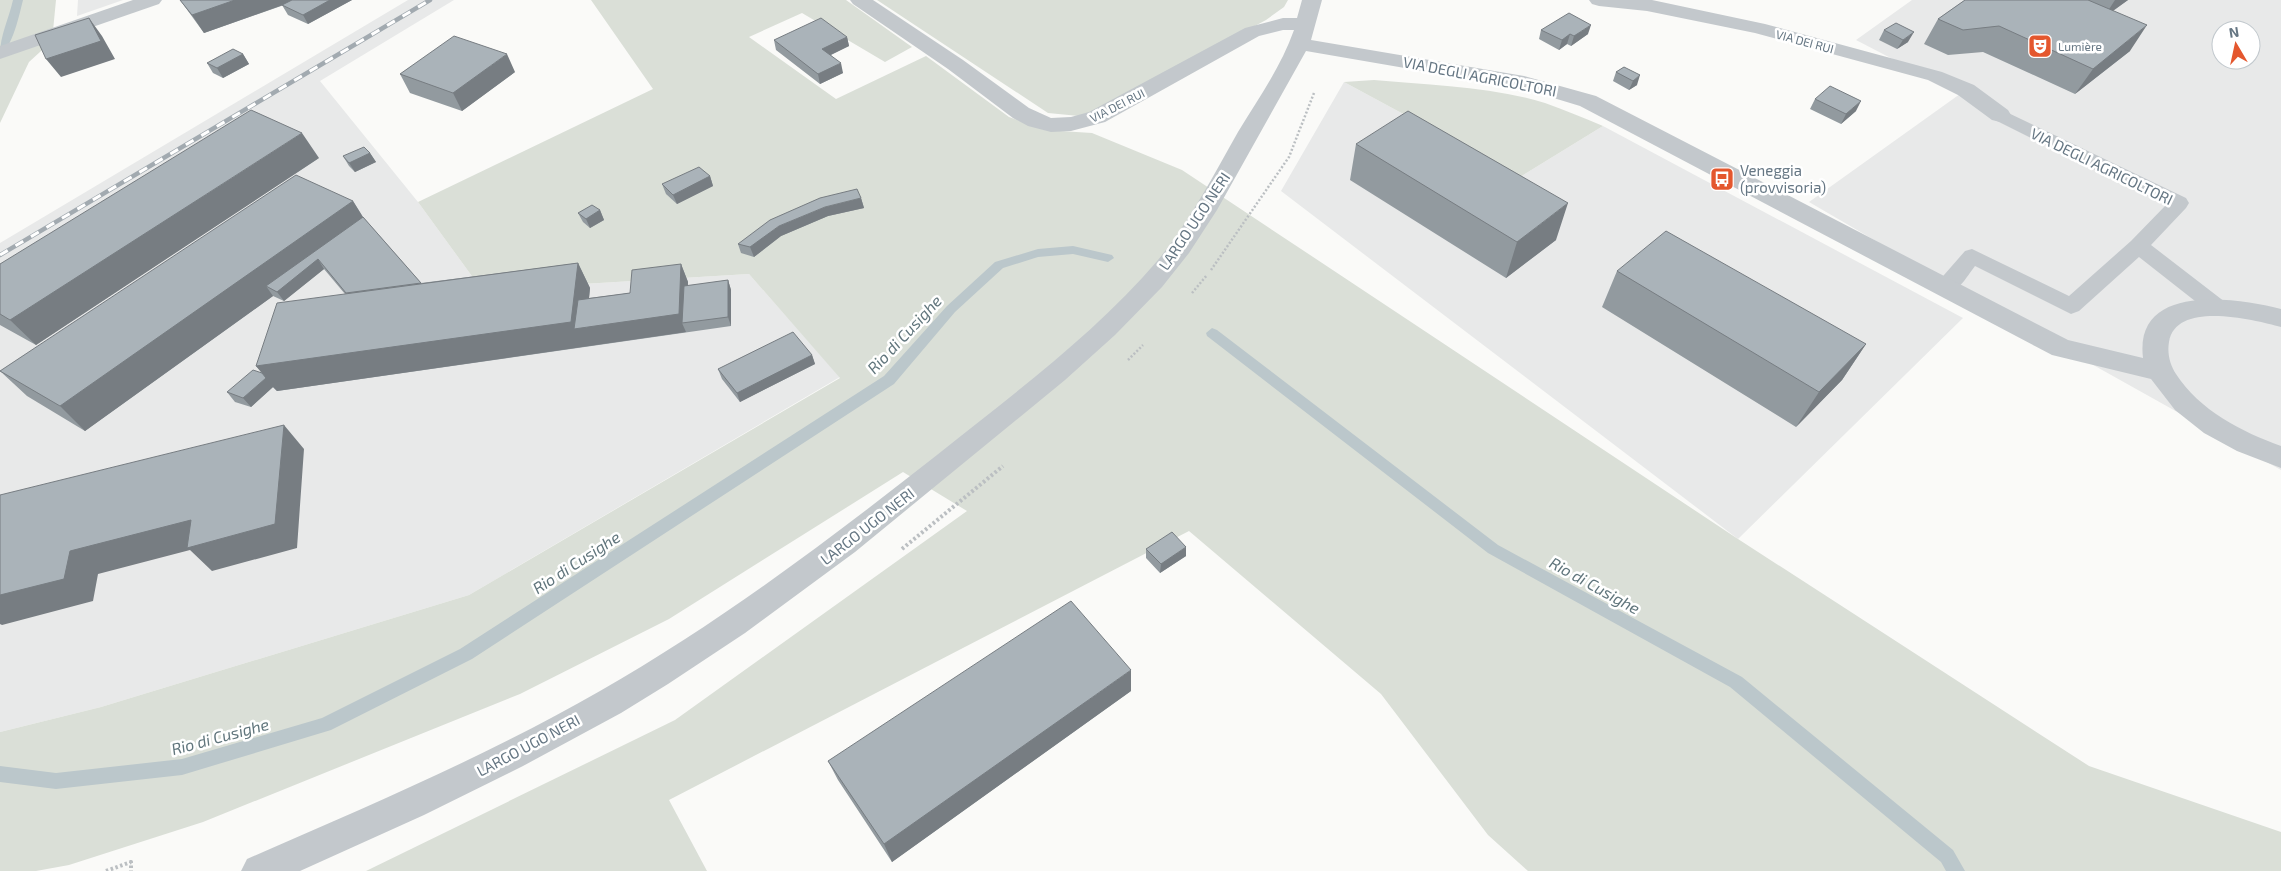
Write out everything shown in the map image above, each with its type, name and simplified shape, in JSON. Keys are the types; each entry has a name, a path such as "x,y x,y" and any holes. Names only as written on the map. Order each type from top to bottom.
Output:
{"street":[{"path":"0,53 152,0"},
{"name":"VIA DEI RUI","path":"860,0 921,40 990,89 1025,117 1046,124 1079,123 1097,117 1252,32 1283,24 1306,23"},
{"name":"VIA DEI RUI","path":"1599,0 1655,7 1749,26 1935,76 1966,90 2000,115"},
{"name":"VIA DEGLI AGRICOLTORI","path":"1306,23 1588,101 2061,348 2161,372"},
{"name":"LARGO UGO NERI","path":"259,871 453,785 557,731 654,676 748,615 814,568 884,513 1077,356 1155,279 1186,238 1216,191 1306,23"},
{"path":"2281,318 2248,310 2217,307 2190,310 2169,318 2157,332 2154,351 2161,372 2181,400 2214,427 2255,449 2281,457"}],"lane":[{"name":"VIA DEGLI AGRICOLTORI","path":"1945,288 1972,256 2071,306 2138,246 2179,203 2000,115"},
{"path":"2138,246 2217,307"}],"path":[{"path":"106,871 131,862 131,871"}],"shaded area":[{"path":"0,0 56,0 52,41 29,62 0,123"},
{"path":"78,0 123,0 77,16"},
{"path":"408,0 454,0 320,81 418,202 482,290 749,274 840,377 469,595 101,707 0,732 0,243"},
{"path":"591,0 846,0 912,47 885,62 802,13 749,37 836,99 926,56 1009,117 1045,130 1092,133 1182,170 1738,539 2089,766 2281,832 2281,871 1528,871 1488,835 1381,694 1189,531 669,800 707,871 366,871 675,720 967,511 903,472 669,619 520,694 203,822 69,865 36,871 0,871 0,732 101,707 469,595 840,378 749,274 482,290 418,202 653,89"},
{"path":"877,0 1288,0 1284,7 1266,20 1094,113 1079,116 1048,113"},
{"path":"1912,0 2281,0 2281,470 1979,301 1809,202 1960,94 1856,40"},
{"path":"1374,80 1461,87 1504,93 1545,103 1603,126 1520,177 1344,82"},
{"path":"1344,82 1520,177 1603,126 1963,318 1738,539 1281,191"}],"building":[{"path":"180,0 235,0 192,15"},
{"path":"292,0 330,0 303,15 282,5"},
{"path":"1965,0 2088,0 2147,25 2093,69 1999,26 1963,30 1938,19"},
{"path":"1569,13 1591,25 1574,36 1570,34 1562,40 1541,30"},
{"path":"89,18 101,41 46,59 35,35"},
{"path":"821,18 847,37 822,49 841,63 818,74 774,40"},
{"path":"1896,23 1914,32 1903,40 1884,30"},
{"path":"454,36 507,54 453,93 400,74"},
{"path":"233,49 243,54 217,68 207,63"},
{"path":"1624,67 1640,75 1633,81 1616,72"},
{"path":"1830,86 1861,101 1846,114 1815,99"},
{"path":"251,110 302,133 10,320 0,314 0,264"},
{"path":"1408,111 1568,203 1517,242 1356,144"},
{"path":"364,147 370,153 349,163 343,156"},
{"path":"699,167 710,176 673,195 662,184"},
{"path":"296,175 353,201 60,406 0,371"},
{"path":"857,189 861,198 825,207 779,226 750,247 738,244 770,220 820,198"},
{"path":"592,205 600,210 586,219 578,213"},
{"path":"363,217 421,283 346,293 318,259 277,292 266,286"},
{"path":"1666,231 1866,344 1819,392 1617,271"},
{"path":"578,263 571,322 256,366 277,303"},
{"path":"681,264 679,314 574,329 578,300 630,293 632,270"},
{"path":"728,280 728,317 682,323 684,286"},
{"path":"793,332 812,355 737,393 718,369"},
{"path":"253,370 262,373 266,378 243,398 227,392"},
{"path":"284,425 275,524 187,548 191,520 70,551 64,579 0,595 0,495"},
{"path":"1172,532 1186,547 1161,564 1146,549"},
{"path":"1071,601 1131,670 884,844 828,761"}],"waterway":[{"name":"Rio di Cusighe","path":"0,51 12,25 18,0"},
{"name":"Rio di Cusighe","path":"0,774 56,781 182,767 325,725 466,654 889,380 951,309 999,265 1038,253 1073,250 1108,258"},
{"name":"Rio di Cusighe","path":"1212,333 1493,549 1736,682 1947,856 1956,871"}],"railway":[{"path":"0,255 430,0"}],"place":[{"name":"Lumière","path":"2040,46"},
{"name":"Veneggia (provvisoria)","path":"1722,179"}]}
